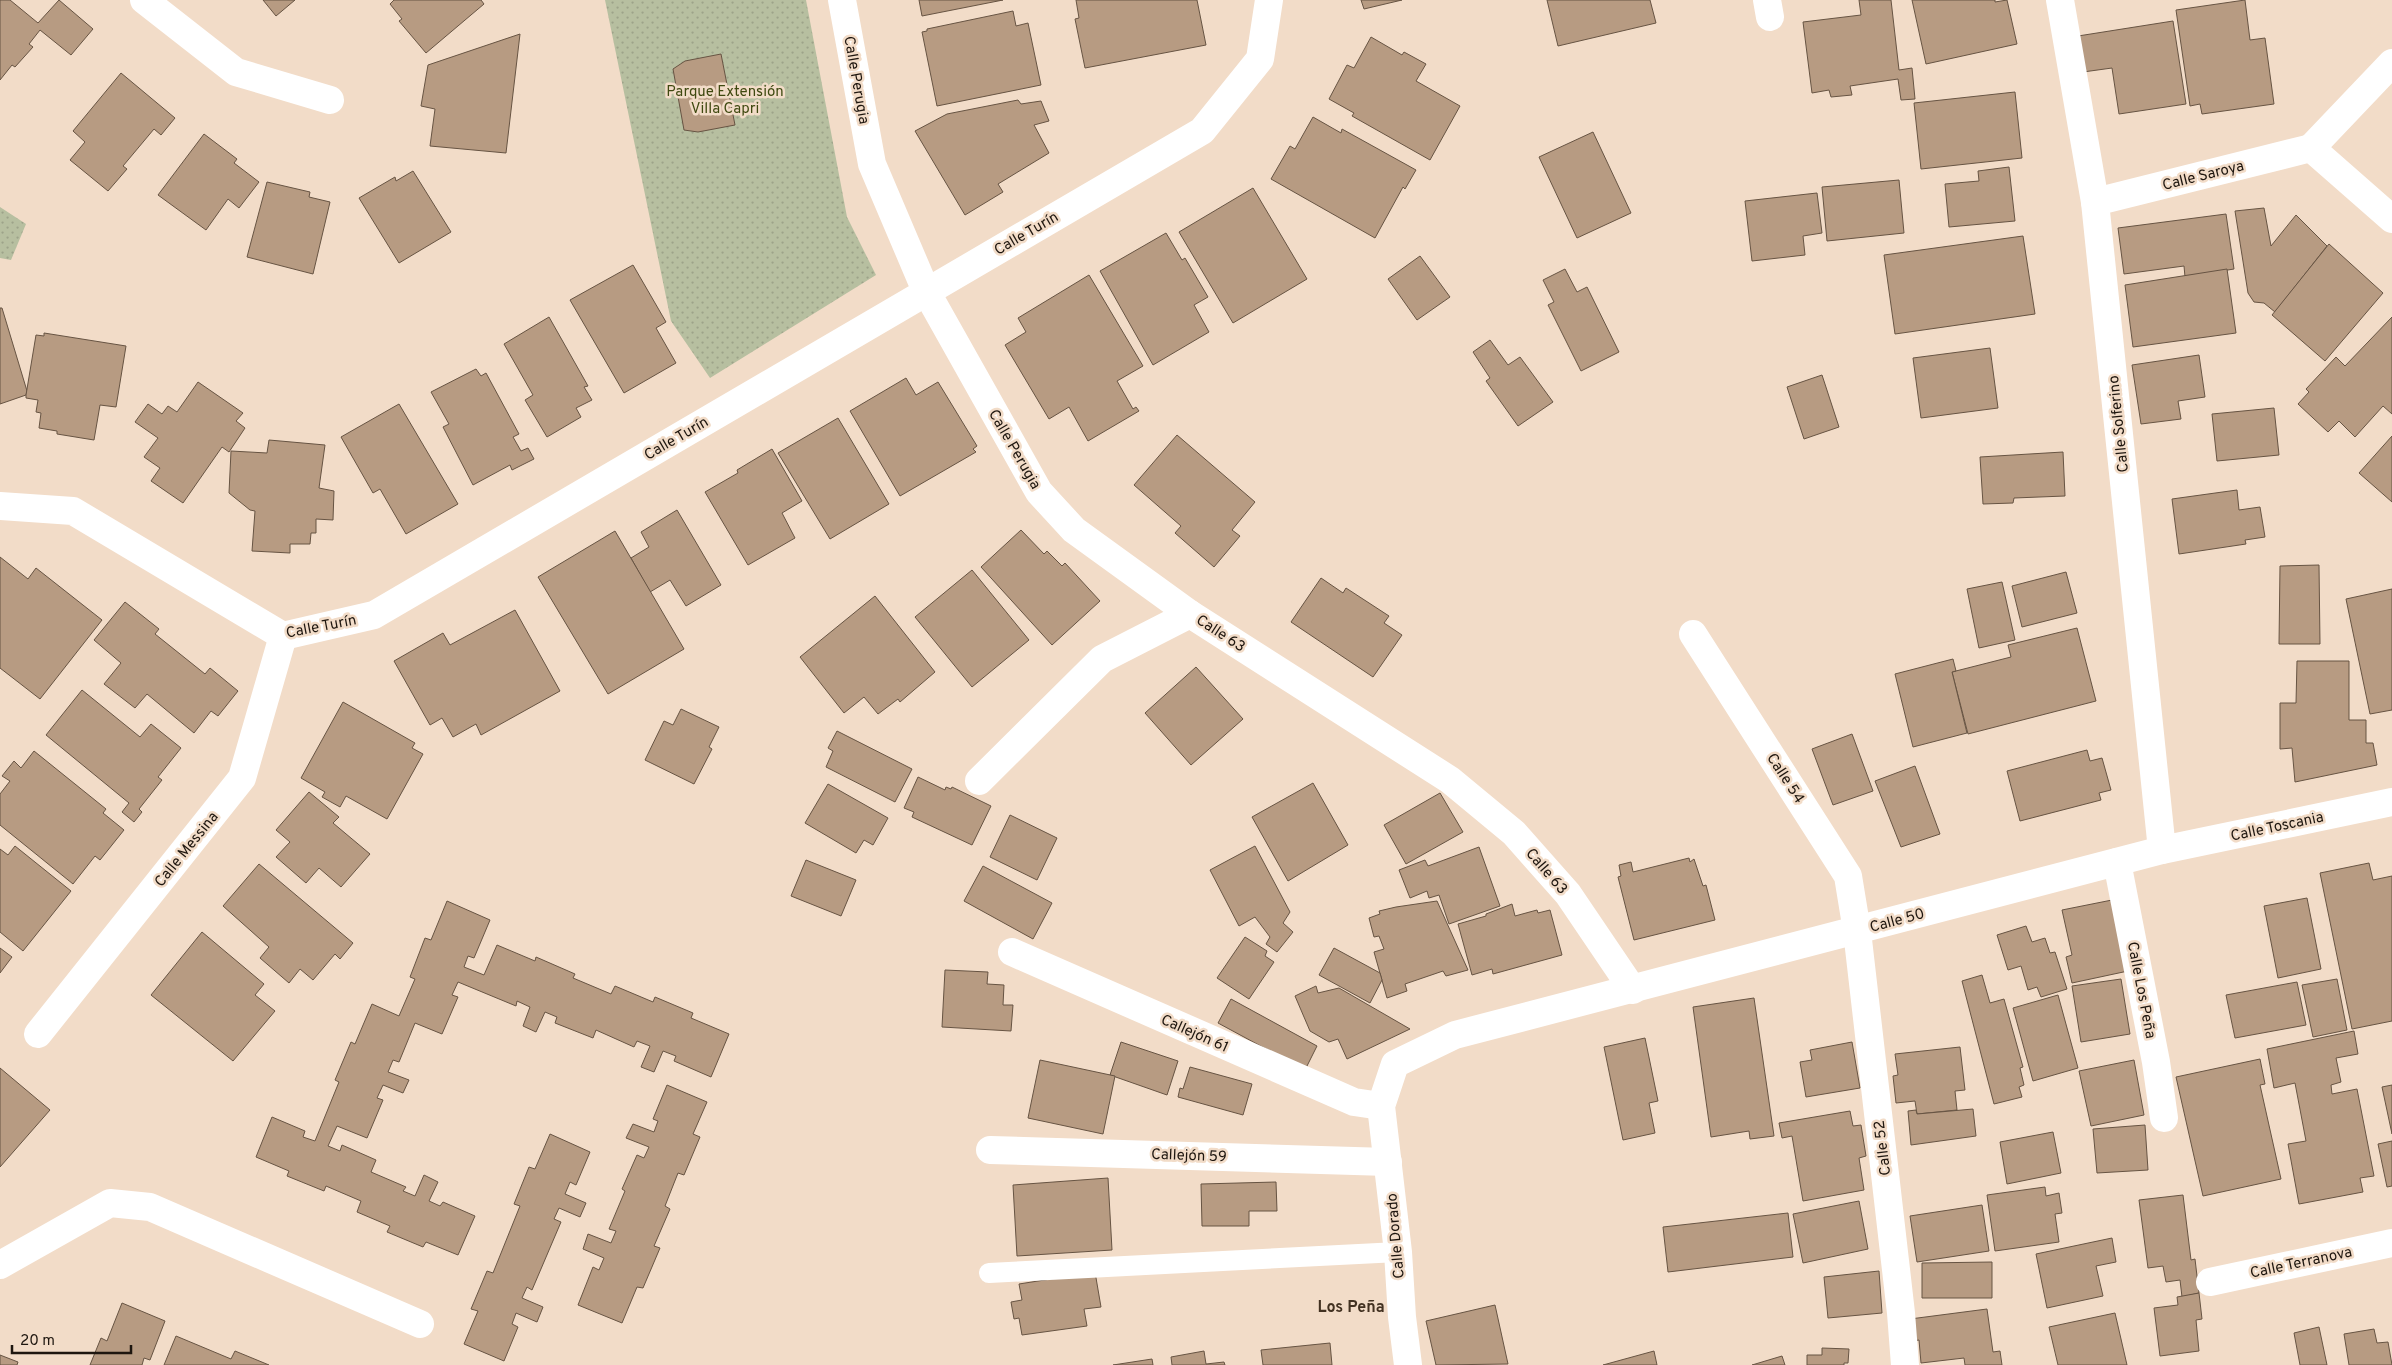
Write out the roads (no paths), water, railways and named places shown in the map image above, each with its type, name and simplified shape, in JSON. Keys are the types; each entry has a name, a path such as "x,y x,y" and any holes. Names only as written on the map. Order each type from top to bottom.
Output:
{"street":[{"path":"144,0 236,72 330,100"},
{"name":"Calle Perugia","path":"842,0 872,164 926,291 1039,492 1074,530 1190,614"},
{"name":"Calle Turín","path":"0,506 73,511 283,636 374,615 1202,131 1260,59 1269,0"},
{"name":"Calle Solferino","path":"2060,0 2095,202 2162,850"},
{"path":"2392,63 2311,148 2392,219"},
{"name":"Calle Saroya","path":"2095,202 2311,148"},
{"path":"979,781 1102,659 1190,614"},
{"name":"Calle 63","path":"1190,614 1450,780 1514,833 1568,894 1632,990"},
{"name":"Calle 54","path":"1693,634 1848,876 1857,931"},
{"name":"Calle Messina","path":"38,1034 242,778 283,636"},
{"name":"Calle Toscania","path":"2162,850 2392,802"},
{"name":"Calle 50","path":"1632,990 2162,850"},
{"name":"Calle Los Peña","path":"2117,862 2156,1062 2164,1118"},
{"name":"Calle 52","path":"1857,931 1902,1313 1905,1365"},
{"name":"Callejón 61","path":"1012,952 1354,1102 1381,1106"},
{"path":"1381,1106 1395,1064 1455,1035 1632,990"},
{"name":"Calle Dorado","path":"1381,1106 1398,1252 1402,1317 1408,1365"},
{"name":"Callejón 59","path":"990,1150 1388,1162"},
{"path":"0,1265 110,1204 150,1207 420,1324"},
{"name":"Calle Terranova","path":"2210,1282 2392,1243"}],"lane":[{"path":"988,1272 1398,1252"}],"district":[{"name":"Los Peña","path":"1351,1306"}],"park label":[{"name":"Parque Extensión Villa Capri","path":"725,100"}]}
